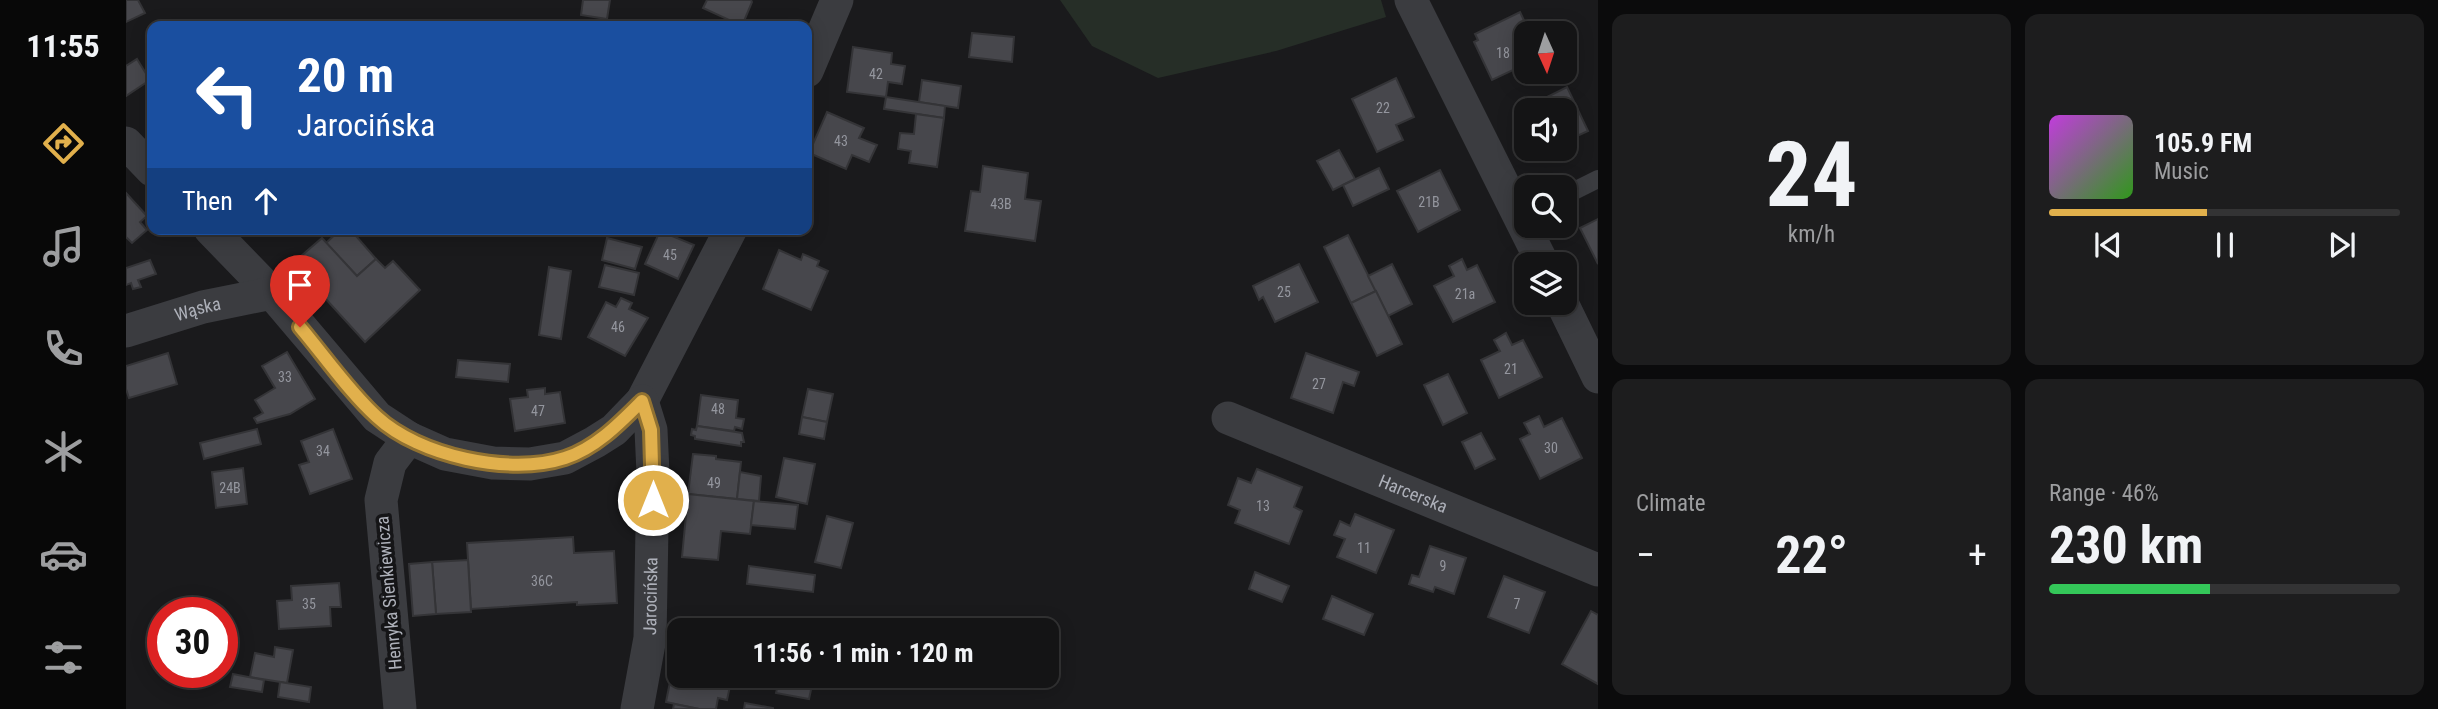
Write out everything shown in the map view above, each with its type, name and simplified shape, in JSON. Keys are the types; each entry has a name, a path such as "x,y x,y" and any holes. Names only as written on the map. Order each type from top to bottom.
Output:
{"street":[{"path":"812,59 837,0"},
{"path":"1411,0 1514,200"},
{"path":"126,143 147,165"},
{"path":"216,235 272,293 377,417 409,438 445,454 493,463 530,464 565,458 614,430 642,401 729,235"},
{"name":"Wąska","path":"126,331 203,307 272,293"},
{"path":"1568,315 1598,377"},
{"name":"Jarocińska","path":"637,709 649,638 653,473 651,430 642,401"},
{"name":"Harcerska","path":"1228,418 1598,570"},
{"name":"Henryka Sienkiewicza","path":"400,709 381,500 390,463 409,438"}],"lane":[{"path":"1577,190 1598,179"}],"shaded area":[{"path":"1060,0 1381,0 1386,17 1276,51 1158,78 1092,46"}],"building":[{"path":"126,0 138,0 145,13 126,22"},
{"path":"583,0 610,0 607,19 581,15"},
{"path":"707,0 752,2 744,21 731,21 703,8"},
{"path":"1520,12 1524,21 1514,21 1514,70 1492,80 1474,42 1478,40 1475,34"},
{"path":"972,33 1014,37 1012,62 969,57"},
{"path":"853,47 892,53 891,64 905,66 902,84 888,82 886,97 847,92"},
{"path":"137,59 147,75 147,82 126,96 126,66"},
{"path":"1396,78 1414,117 1396,125 1403,140 1377,152 1352,99"},
{"path":"922,80 961,86 958,108 919,102"},
{"path":"1567,87 1572,98 1545,98"},
{"path":"886,97 945,106 944,118 884,109"},
{"path":"1577,108 1588,131 1577,136"},
{"path":"827,112 864,128 859,138 877,145 869,162 852,155 846,169 812,154 812,146"},
{"path":"916,114 944,118 937,167 909,163 911,151 898,149 900,133 914,134"},
{"path":"1339,150 1355,179 1333,190 1317,161"},
{"path":"983,166 1028,173 1025,199 1041,201 1035,241 965,231 971,191 980,192"},
{"path":"1379,168 1389,189 1353,206 1343,185"},
{"path":"1440,170 1460,210 1418,232 1397,191"},
{"path":"126,193 147,216 140,222 147,230 132,243 126,237"},
{"path":"1598,219 1598,264 1580,228"},
{"path":"335,235 355,235 376,259 357,276 326,243"},
{"path":"658,235 670,235 694,245 678,279 645,264"},
{"path":"1348,235 1376,291 1351,303 1324,247"},
{"path":"322,238 357,276 376,259 385,268 393,261 420,290 365,342 293,263"},
{"path":"607,238 642,247 635,269 602,260"},
{"path":"779,250 801,260 803,254 819,261 817,266 828,271 811,310 763,289"},
{"path":"1462,259 1467,270 1477,265 1495,302 1453,322 1434,286 1454,276 1449,266"},
{"path":"150,260 156,274 138,280 141,287 133,289 131,283 126,285 126,268"},
{"path":"1299,264 1318,302 1275,322 1263,297 1259,300 1253,286"},
{"path":"1392,264 1412,304 1388,316 1368,276"},
{"path":"605,265 639,273 634,295 599,287"},
{"path":"549,267 571,271 561,339 539,335"},
{"path":"1376,291 1402,344 1377,356 1351,303"},
{"path":"621,298 632,303 629,309 648,318 625,356 588,337 606,302 616,307"},
{"path":"1506,333 1512,345 1523,340 1542,377 1499,398 1481,360 1500,351 1494,340"},
{"path":"287,352 315,399 290,414 257,423 254,418 263,413 255,400 275,388 262,366"},
{"path":"168,353 177,384 129,398 126,389 126,366"},
{"path":"1306,353 1359,372 1354,386 1343,382 1333,413 1291,398"},
{"path":"458,360 510,364 508,382 456,377"},
{"path":"1448,374 1467,413 1443,425 1424,385"},
{"path":"545,388 545,394 560,392 565,423 515,431 510,399 528,397 527,390"},
{"path":"808,389 833,394 827,422 802,417"},
{"path":"701,395 738,400 736,418 744,419 742,429 735,427 734,431 697,426"},
{"path":"1539,416 1544,427 1562,418 1582,458 1540,479 1520,439 1530,434 1524,423"},
{"path":"802,417 827,422 824,439 799,434"},
{"path":"697,426 742,433 744,442 741,442 741,446 695,439 695,436 691,435 692,429 696,430"},
{"path":"257,429 261,444 204,459 200,443"},
{"path":"333,429 352,479 310,494 299,465 309,462 301,441"},
{"path":"1481,433 1495,459 1475,469 1462,442"},
{"path":"693,454 741,462 737,499 688,494"},
{"path":"784,458 815,464 807,504 776,497"},
{"path":"243,468 247,504 216,508 212,472"},
{"path":"1257,469 1302,487 1294,507 1302,511 1289,544 1235,523 1240,510 1228,505 1238,478 1251,483"},
{"path":"740,472 761,476 759,501 737,499"},
{"path":"688,494 754,501 750,534 721,531 718,560 682,557"},
{"path":"754,501 798,505 795,529 751,525"},
{"path":"1355,514 1394,530 1376,573 1337,557 1345,539 1334,535 1340,521 1350,526"},
{"path":"827,516 853,523 841,568 815,562"},
{"path":"573,537 574,553 614,551 617,603 577,605 577,602 471,609 467,543"},
{"path":"1430,546 1466,558 1454,594 1435,587 1433,592 1409,584 1412,575 1419,577"},
{"path":"468,560 471,612 436,614 432,562"},
{"path":"432,562 436,614 413,616 409,564"},
{"path":"749,566 815,575 813,592 747,584"},
{"path":"1255,572 1289,586 1282,602 1249,589"},
{"path":"1504,576 1545,592 1529,633 1488,617"},
{"path":"339,583 341,607 330,607 331,626 279,629 277,601 292,600 291,586"},
{"path":"1332,596 1373,614 1364,635 1323,619"},
{"path":"1591,611 1598,615 1598,684 1562,664"},
{"path":"275,647 293,650 287,683 250,677 255,653 274,657"},
{"path":"238,675 264,680 262,692 236,688"},
{"path":"280,682 311,687 309,702 278,697"},
{"path":"669,688 730,688 727,700 718,698 716,709 699,709 666,702"},
{"path":"777,688 811,688 809,699 776,693"},
{"path":"745,703 773,708 773,709 744,709"},
{"path":"674,704 699,709 673,709"}],"route":[{"path":"300,327 377,417 409,438 445,454 493,463 530,464 565,458 614,430 642,401 651,430 653,500"}]}
